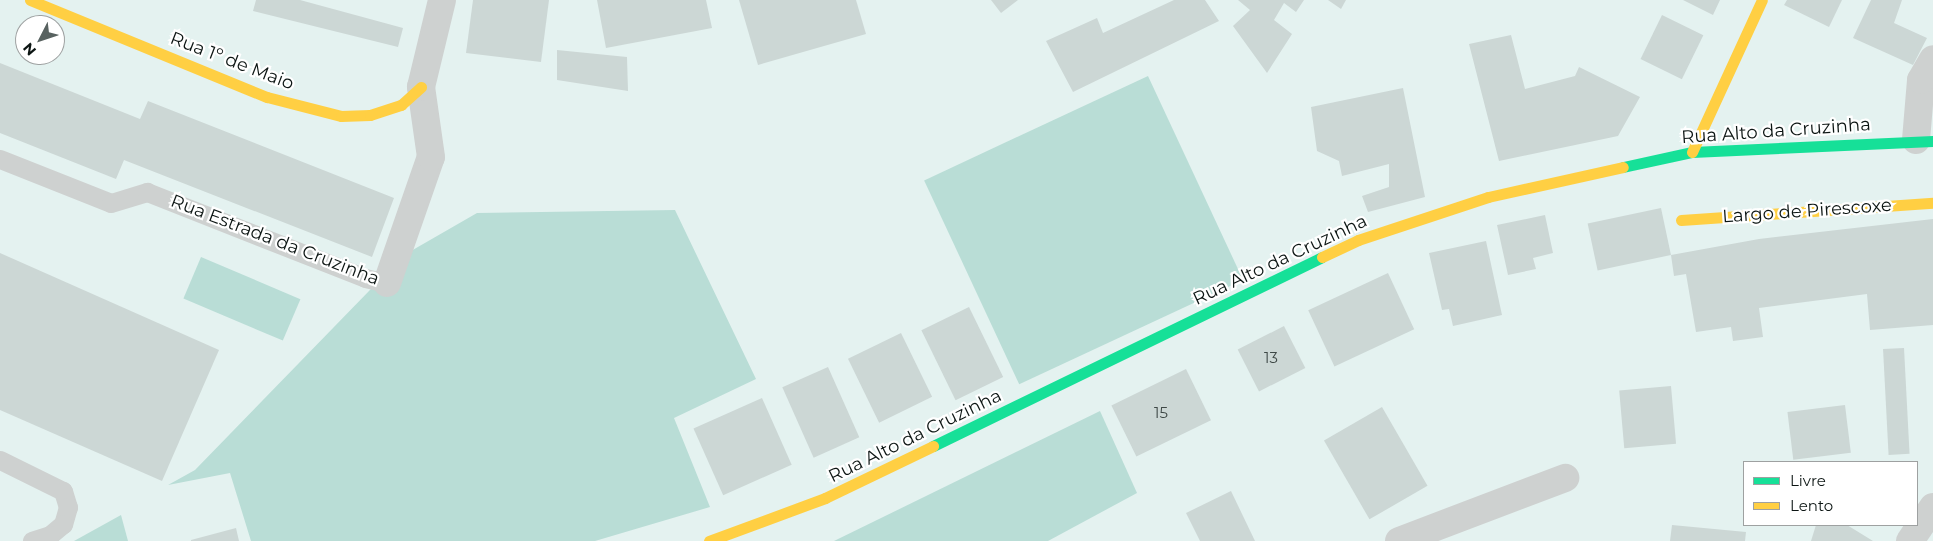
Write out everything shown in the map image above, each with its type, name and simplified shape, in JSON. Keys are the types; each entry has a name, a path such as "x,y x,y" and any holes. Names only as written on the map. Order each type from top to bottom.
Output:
{"street":[{"name":"Rua 1º de Maio","path":"30,0 267,96 341,116 370,116 401,105 421,87"},
{"path":"421,87 442,0"},
{"path":"1692,152 1762,0"},
{"path":"1924,140 1921,80 1933,59"},
{"name":"Rua Estrada da Cruzinha","path":"387,283 430,157 421,87"},
{"name":"Rua Alto da Cruzinha","path":"709,541 825,498 1358,240 1488,197 1692,152 1924,140"},
{"name":"Largo de Pirescoxe","path":"1681,220 1933,203"},
{"path":"1399,541 1565,478"},
{"path":"1910,541 1933,507"}],"lane":[{"name":"Rua Estrada da Cruzinha","path":"0,159 111,203 147,192 365,278 387,283"},
{"path":"0,460 62,491 68,507 63,524 50,535 32,541"}],"green space":[{"path":"1148,76 1243,280 1019,384 924,180"},
{"path":"675,210 756,379 674,418 710,507 595,541 251,541 230,473 168,485 195,470 404,255 477,213"},
{"path":"201,257 300,299 283,341 183,298"},
{"path":"1100,411 1137,493 1048,541 834,541"},
{"path":"121,515 128,541 74,541"}],"building":[{"path":"256,0 300,0 403,28 398,47 253,11"},
{"path":"473,0 549,0 541,62 466,53"},
{"path":"597,0 706,0 712,28 606,48"},
{"path":"739,0 856,0 866,34 758,65"},
{"path":"991,0 1018,0 1001,13"},
{"path":"1174,0 1205,0 1219,21 1073,92 1046,41 1097,18 1103,33"},
{"path":"1238,0 1304,0 1296,12 1284,3 1274,20 1292,34 1267,73 1233,26 1250,10"},
{"path":"1328,0 1346,0 1341,9"},
{"path":"1683,0 1720,0 1713,15"},
{"path":"1787,0 1842,0 1829,27 1784,5"},
{"path":"1871,0 1902,0 1894,23 1927,38 1913,65 1853,38"},
{"path":"1662,15 1703,35 1682,79 1641,59"},
{"path":"1511,35 1525,89 1575,76 1579,67 1640,97 1618,136 1499,161 1469,44"},
{"path":"557,50 627,57 628,91 557,80"},
{"path":"0,63 140,119 148,101 394,198 372,257 124,160 116,179 0,133"},
{"path":"1403,88 1425,197 1368,212 1362,196 1389,187 1389,164 1342,176 1339,161 1317,151 1311,107"},
{"path":"1661,208 1671,255 1598,271 1588,224"},
{"path":"1545,215 1553,253 1533,258 1536,269 1508,275 1497,225"},
{"path":"1933,219 1933,325 1870,330 1867,294 1759,308 1763,337 1733,341 1731,327 1696,332 1686,274 1674,276 1671,255 1759,239"},
{"path":"1486,241 1502,315 1453,326 1449,309 1442,310 1429,253"},
{"path":"0,253 219,350 162,481 0,410"},
{"path":"1388,273 1414,329 1334,366 1308,310"},
{"path":"969,307 1003,377 956,400 921,330"},
{"path":"1284,326 1305,368 1259,391 1238,350"},
{"path":"901,333 932,397 879,423 848,359"},
{"path":"1904,348 1910,454 1889,455 1883,349"},
{"path":"828,367 859,437 814,458 782,387"},
{"path":"1186,369 1211,420 1136,457 1111,405"},
{"path":"1671,386 1676,444 1624,448 1619,391"},
{"path":"762,398 792,465 723,495 693,429"},
{"path":"1845,405 1851,453 1793,460 1787,412"},
{"path":"1382,407 1428,486 1369,519 1324,440"},
{"path":"1231,491 1255,541 1200,541 1186,513"},
{"path":"1672,525 1746,532 1745,541 1670,541"},
{"path":"1816,526 1849,526 1873,541 1811,541"},
{"path":"236,528 239,541 191,541 191,540"}],"traffic: fast":[{"path":"1623,167 1692,152 1933,141"},
{"path":"933,446 1322,257"}],"traffic: slow":[{"path":"30,0 267,97 341,116 370,115 401,105 421,87"},
{"path":"1692,152 1762,0"},
{"path":"1322,257 1358,240 1488,197 1623,167"},
{"path":"1681,220 1933,203"},
{"path":"709,541 825,498 933,446"}]}
